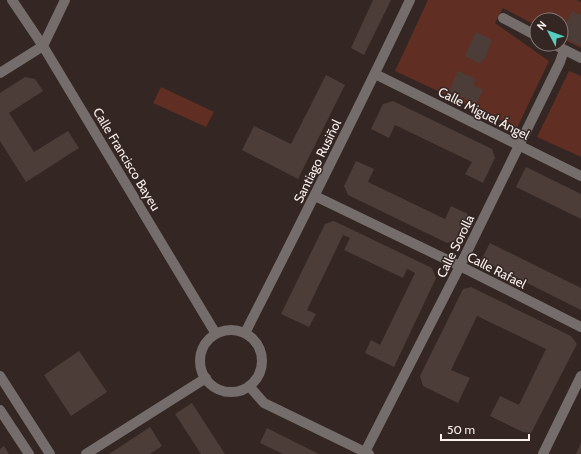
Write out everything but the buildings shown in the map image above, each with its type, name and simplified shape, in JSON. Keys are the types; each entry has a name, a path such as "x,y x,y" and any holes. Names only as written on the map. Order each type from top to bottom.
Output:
{"street":[{"name":"Calle Francisco Bayeu","path":"12,0 43,46 216,334"},
{"path":"0,73 43,46 65,0"},
{"name":"Santiago Rusiñol","path":"245,333 315,196 410,0"},
{"path":"503,18 529,32"},
{"name":"Calle Sorolla","path":"367,453 519,146 560,62 563,52"},
{"path":"568,52 581,58"},
{"name":"Calle Miguel Ángel","path":"375,74 581,176"},
{"name":"Calle Rafael","path":"315,196 460,266 581,327"},
{"path":"226,330 236,330 245,333 253,339 259,347 262,357 262,367 258,376 243,390 234,392 223,391 214,387 206,378 202,370 200,360 203,349 208,340 216,334 226,330"},
{"path":"0,376 50,454"},
{"path":"543,454 581,376"},
{"path":"86,454 206,378"},
{"path":"249,386 264,403 367,453"},
{"path":"0,410 29,454"}],"shaded area":[{"path":"428,0 577,0 581,2 581,48 569,42 569,12 529,12 529,22 503,8 495,23 529,47 529,52 536,52 549,61 517,128 395,71"},
{"path":"569,71 581,76 581,157 537,137"},
{"path":"161,87 214,112 206,127 153,103"}]}
